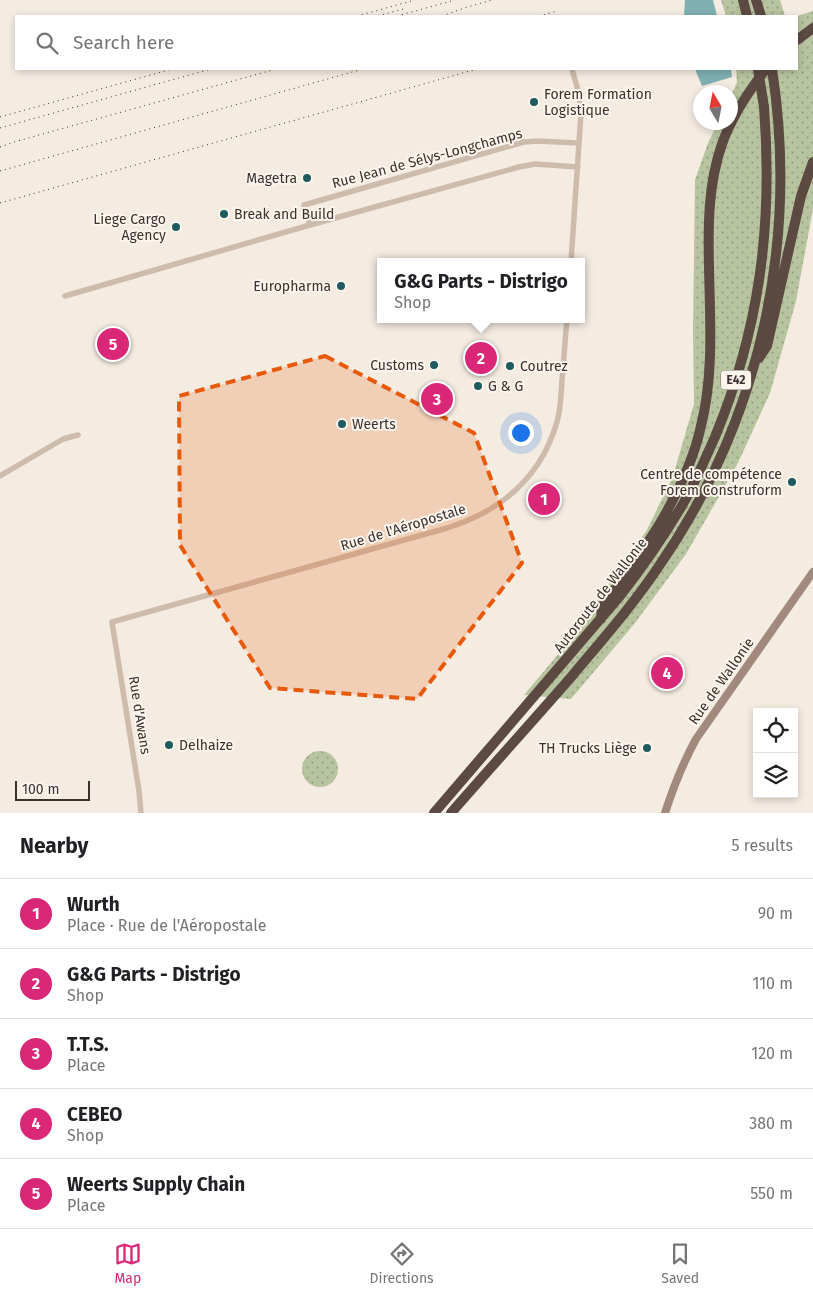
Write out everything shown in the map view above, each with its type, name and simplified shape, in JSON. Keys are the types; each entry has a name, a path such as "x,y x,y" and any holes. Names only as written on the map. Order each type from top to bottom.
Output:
{"highway":[{"path":"742,0 747,15"},
{"path":"756,0 761,15"},
{"path":"798,39 813,28"},
{"name":"Autoroute de Wallonie","path":"434,813 601,620 648,559 681,507 708,452 732,392 744,353 755,304 764,244 767,154 764,107 758,70"},
{"path":"601,620 602,608 638,558 662,519 683,481 695,450 706,403 710,368 708,231 711,188 722,145 731,122 751,88 765,70"},
{"name":"Autoroute de Wallonie","path":"451,813 603,639 660,566 714,472 734,426 754,366 769,306 777,246 780,174 779,123 772,70"},
{"path":"754,366 768,346 801,196 813,162"}],"street":[{"path":"571,258 578,167 580,104 572,70"},
{"name":"Rue Jean de Sélys-Longchamps","path":"310,225 304,205 524,142 579,143"},
{"path":"65,296 519,167 535,164 578,167"},
{"name":"Rue de l'Aéropostale","path":"112,622 465,523 498,505 516,491 530,474 540,461 550,441 560,405 567,323"},
{"path":"0,476 63,439 78,434"},
{"name":"Rue de Wallonie","path":"665,813 684,763 696,740 813,572"},
{"name":"Rue d'Awans","path":"112,622 142,813"}],"highlighted area":[{"path":"325,356 474,433 522,563 417,699 270,688 180,545 179,396"}],"green space":[{"path":"721,0 780,0 785,15 726,15"},
{"path":"813,11 813,209 796,301 770,393 737,465 686,554 635,623 571,699 524,695 565,646 647,530 673,476 694,404 695,180 714,130 738,130 736,70 798,70 798,16"},
{"path":"320,751 327,752 333,756 337,762 337,776 333,782 327,786 320,787 313,786 307,782 303,776 302,769 303,762 307,756 313,752"}],"water":[{"path":"685,0 713,0 717,15 684,15"},
{"path":"695,70 731,70 732,77 702,85"}],"railway":[{"path":"361,15 415,0"},
{"path":"401,15 455,0"},
{"path":"445,15 492,0"},
{"path":"382,15 403,9"},
{"path":"543,15 557,11"},
{"path":"0,117 168,70"},
{"path":"0,128 207,70"},
{"path":"0,147 272,70"},
{"path":"0,171 359,70"},
{"path":"0,203 473,70"}],"place":[{"name":"Forem Formation Logistique","path":"534,102"},
{"name":"Magetra","path":"307,178"},
{"name":"Break and Build","path":"224,214"},
{"name":"Liege Cargo Agency","path":"176,227"},
{"name":"Europharma","path":"341,286"},
{"name":"Weerts Supply Chain","path":"113,344"},
{"name":"G&G Parts - Distrigo","path":"481,358"},
{"name":"Customs","path":"434,365"},
{"name":"Coutrez","path":"510,366"},
{"name":"G & G","path":"478,386"},
{"name":"T.T.S.","path":"437,399"},
{"name":"Weerts","path":"342,424"},
{"name":"Centre de compétence Forem Construform","path":"792,482"},
{"name":"Wurth","path":"544,499"},
{"name":"CEBEO","path":"667,673"},
{"name":"Delhaize","path":"169,745"},
{"name":"TH Trucks Liège","path":"647,748"}]}
